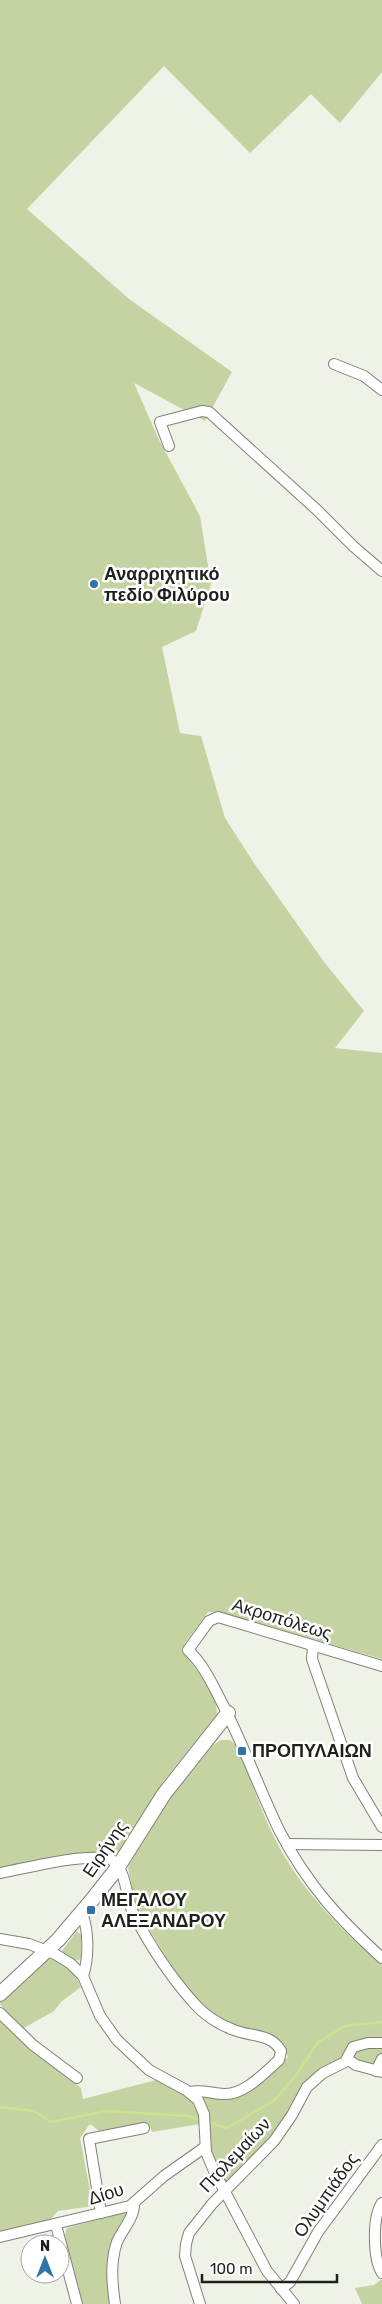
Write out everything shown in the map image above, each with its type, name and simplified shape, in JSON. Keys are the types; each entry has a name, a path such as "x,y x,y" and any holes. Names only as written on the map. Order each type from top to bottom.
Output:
{"street":[{"path":"334,364 364,376 382,390"},
{"path":"170,446 160,422 202,411 209,412 382,571"},
{"name":"Ακροπόλεως","path":"228,1713 204,1670 188,1650 209,1621 216,1617 382,1666"},
{"path":"313,1646 313,1662 352,1775 382,1827"},
{"path":"228,1713 287,1844 307,1878 321,1897 382,1958"},
{"name":"Ειρήνης","path":"0,1994 47,1951 82,1913 118,1866 164,1794 228,1713"},
{"path":"287,1844 382,1845"},
{"path":"0,1873 51,1862 102,1858 112,1860 118,1866 126,1883 131,1908 137,1920 164,1964 193,2002 213,2019 228,2028 271,2040 282,2053 279,2060 236,2093 190,2092"},
{"path":"82,1913 86,1933 86,1963 83,1976"},
{"path":"0,1939 23,1942 66,1960 83,1976 100,2016 117,2040 149,2070 190,2092 198,2100 203,2111 205,2147 210,2163 267,2271 294,2304"},
{"path":"0,2013 33,2045 77,2078"},
{"name":"Πτολεμαίων","path":"200,2304 188,2268 186,2241 198,2220 274,2141 310,2085 323,2073 347,2060 350,2050 356,2046 382,2043"},
{"path":"347,2060 356,2065 379,2071 382,2059"},
{"path":"101,2213 89,2140 144,2128"},
{"name":"Ολυμπιάδος","path":"281,2289 290,2282 318,2232 382,2145"},
{"name":"Δίου","path":"0,2237 56,2225 134,2204 164,2176 205,2147"},
{"path":"382,2203 376,2216 377,2257 382,2273"},
{"path":"115,2304 112,2278 114,2253 122,2231 132,2214 134,2204"},
{"path":"56,2225 77,2304"}],"green space":[{"path":"0,0 382,0 382,72 340,123 311,94 250,153 164,66 27,209 129,299 232,372 205,421 134,383 158,438 200,516 211,584 196,631 162,647 180,733 201,736 225,818 254,863 324,962 364,1011 335,1048 382,1053 382,1659 219,1612 208,1612 185,1643 183,1649 209,1687 216,1704 217,1714 162,1783 120,1854 93,1855 0,1869"},
{"path":"221,1740 230,1740 239,1748 255,1793 274,1837 284,1856 308,1890 336,1922 382,1965 382,2069 335,2063 228,2182 221,2175 211,2155 199,2095 239,2097 288,2057 284,2048 265,2033 237,2027 219,2018 196,1999 174,1970 136,1908 128,1867 159,1813 213,1745"},
{"path":"77,1931 81,1935 81,1959 74,1961 61,1952"},
{"path":"48,1958 64,1964 76,1977 81,1987 62,2001 54,2011 22,2029 0,2004 0,2001"},
{"path":"0,2018 81,2088 83,2099 156,2080 181,2091 192,2100 196,2106 200,2124 152,2132 149,2125 143,2123 99,2131 92,2125 89,2125 80,2138 93,2206 58,2211 47,2223 0,2233"},
{"path":"131,2212 116,2236 109,2255 107,2276 111,2304 83,2304 70,2266 70,2234 65,2234 67,2228"},
{"path":"382,2279 382,2304 362,2304 355,2288 374,2285"}],"waterway":[{"path":"208,2122 227,2128 275,2100 297,2074 317,2043 345,2026 382,2022"},
{"path":"0,2107 34,2111 51,2122 106,2111 189,2116 203,2121"}],"place":[{"name":"Αναρριχητικό πεδίο Φιλύρου","path":"94,584"},
{"name":"ΠΡΟΠΥΛΑΙΩΝ","path":"242,1751"},
{"name":"ΜΕΓΑΛΟΥ ΑΛΕΞΑΝΔΡΟΥ","path":"91,1910"}]}
